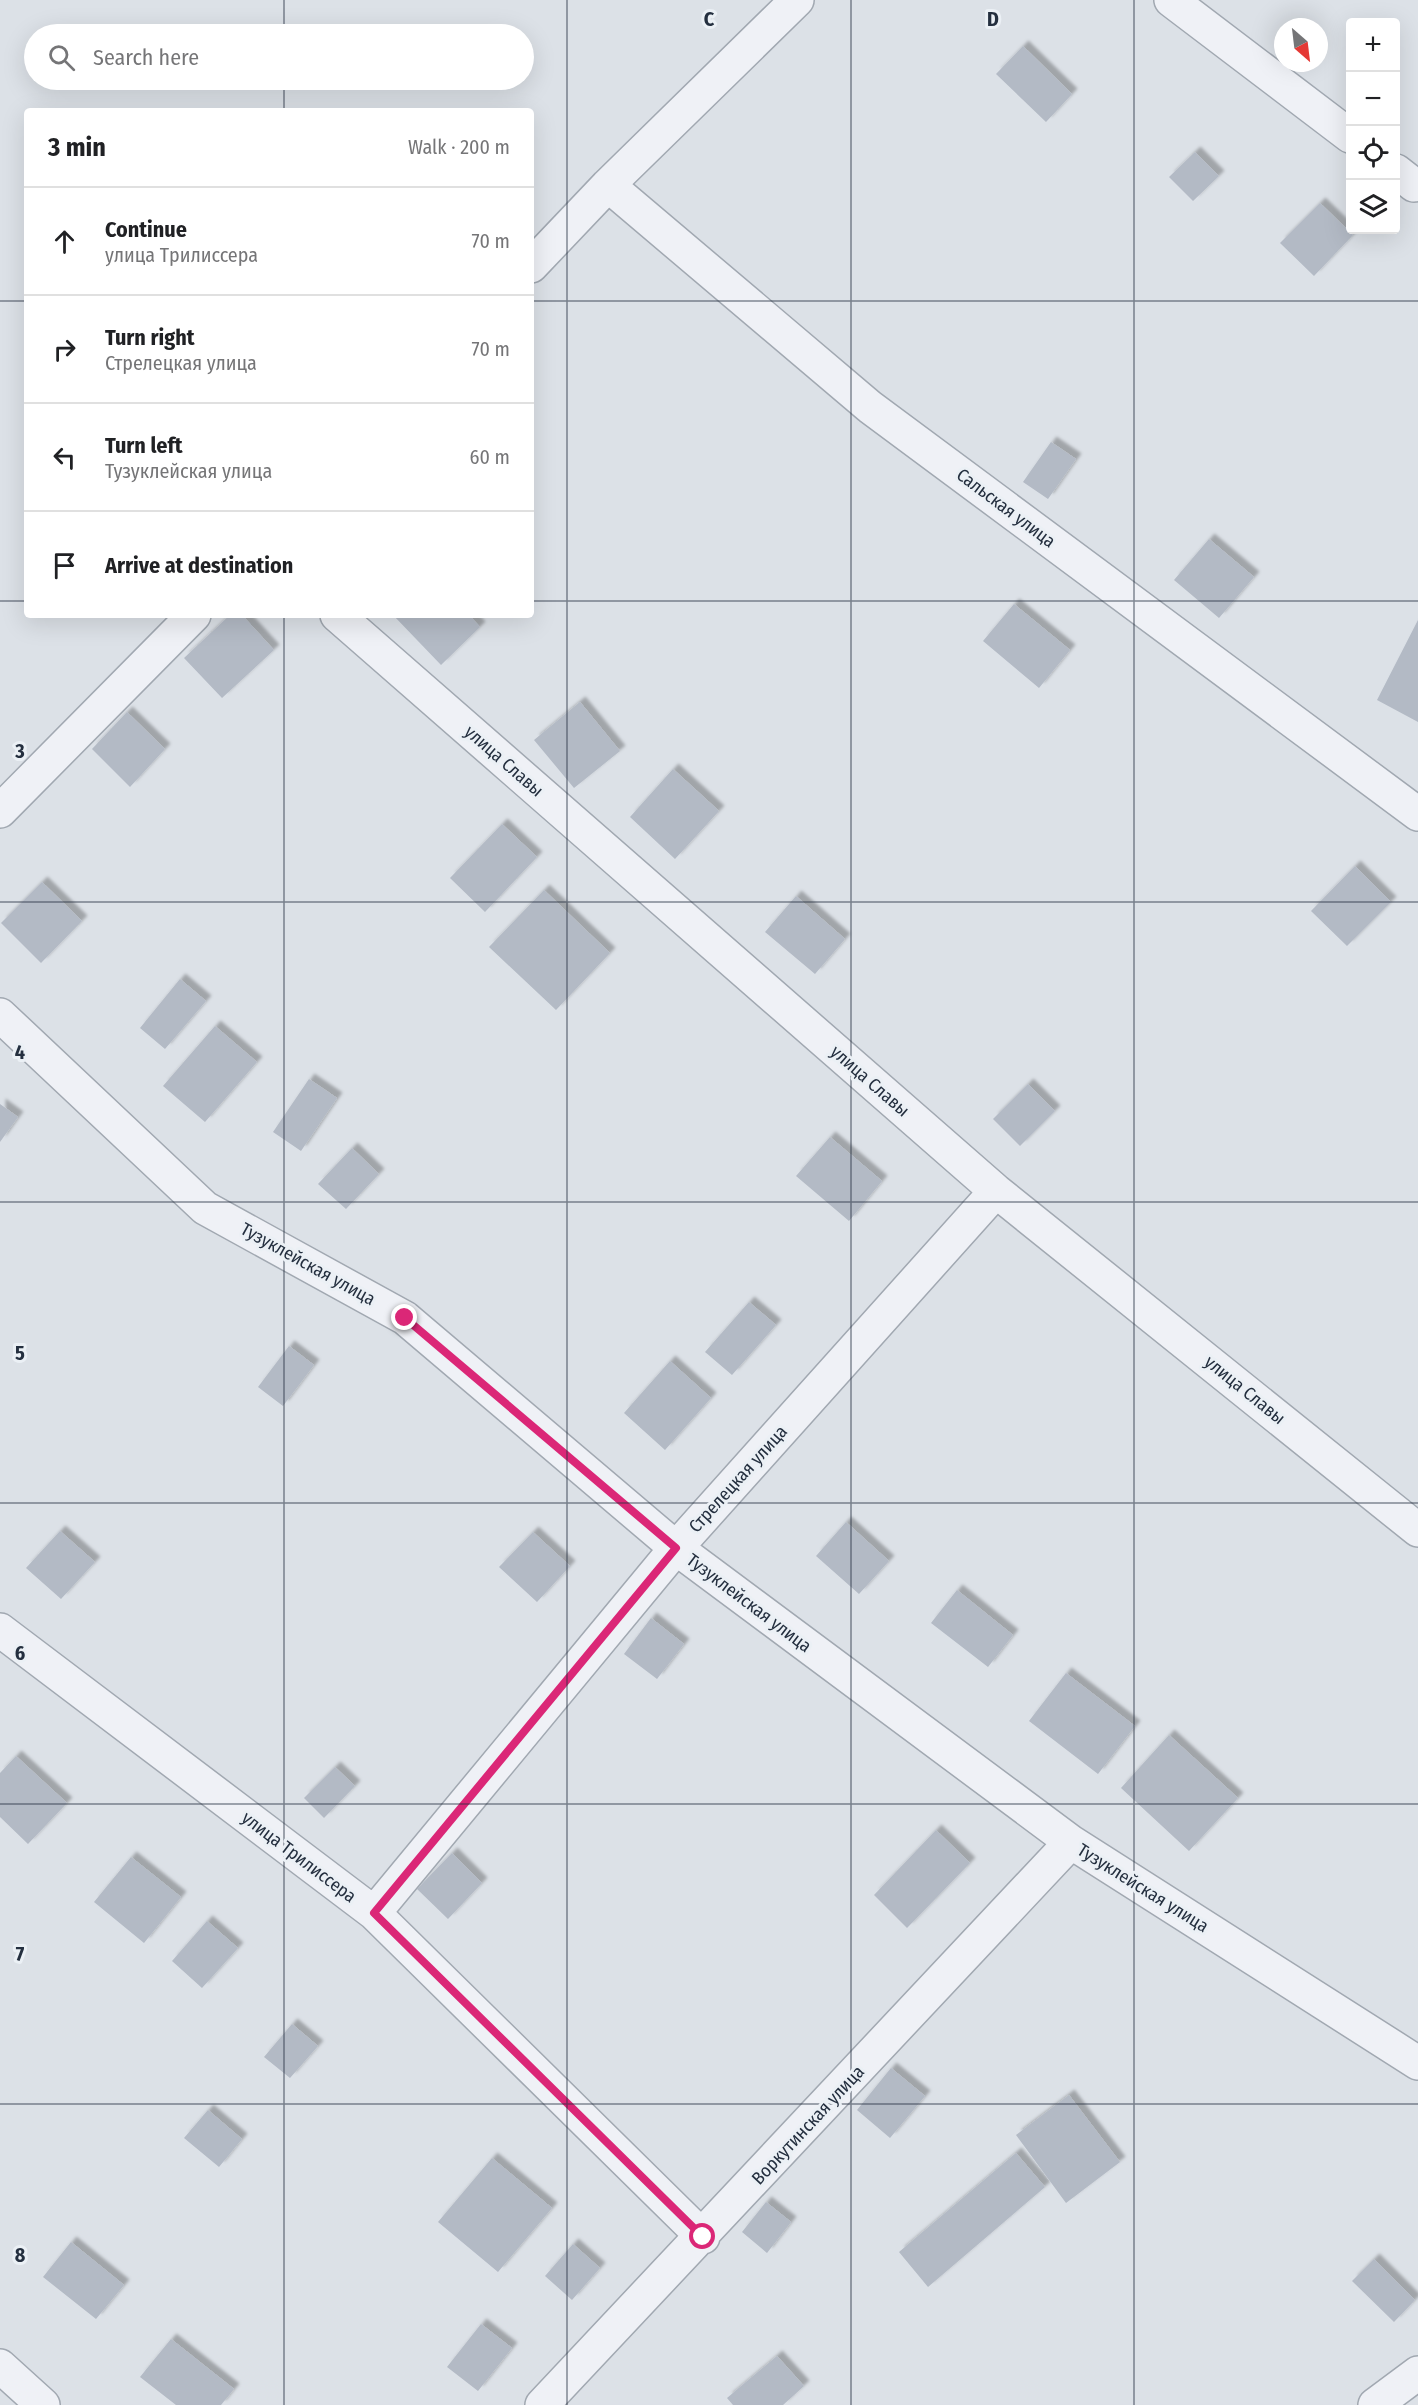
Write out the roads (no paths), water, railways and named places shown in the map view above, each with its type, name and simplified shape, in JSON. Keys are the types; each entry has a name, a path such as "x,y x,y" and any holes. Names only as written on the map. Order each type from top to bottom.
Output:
{"street":[{"path":"534,263 608,185 797,0"},
{"path":"1172,0 1346,133"},
{"name":"Сальская улица","path":"608,185 870,407 1418,814"},
{"path":"0,811 191,618"},
{"name":"улица Славы","path":"339,618 996,1191 1418,1530"},
{"name":"Тузуклейская улица","path":"0,1015 206,1208 405,1318 676,1548 1071,1842 1418,2063"},
{"name":"Стрелецкая улица","path":"374,1913 676,1548 996,1191"},
{"name":"улица Трилиссера","path":"0,1630 374,1913 703,2237"},
{"name":"Воркутинская улица","path":"542,2405 703,2237 1071,1842"},
{"path":"0,2366 43,2405"},
{"path":"1374,2405 1418,2373"}]}
